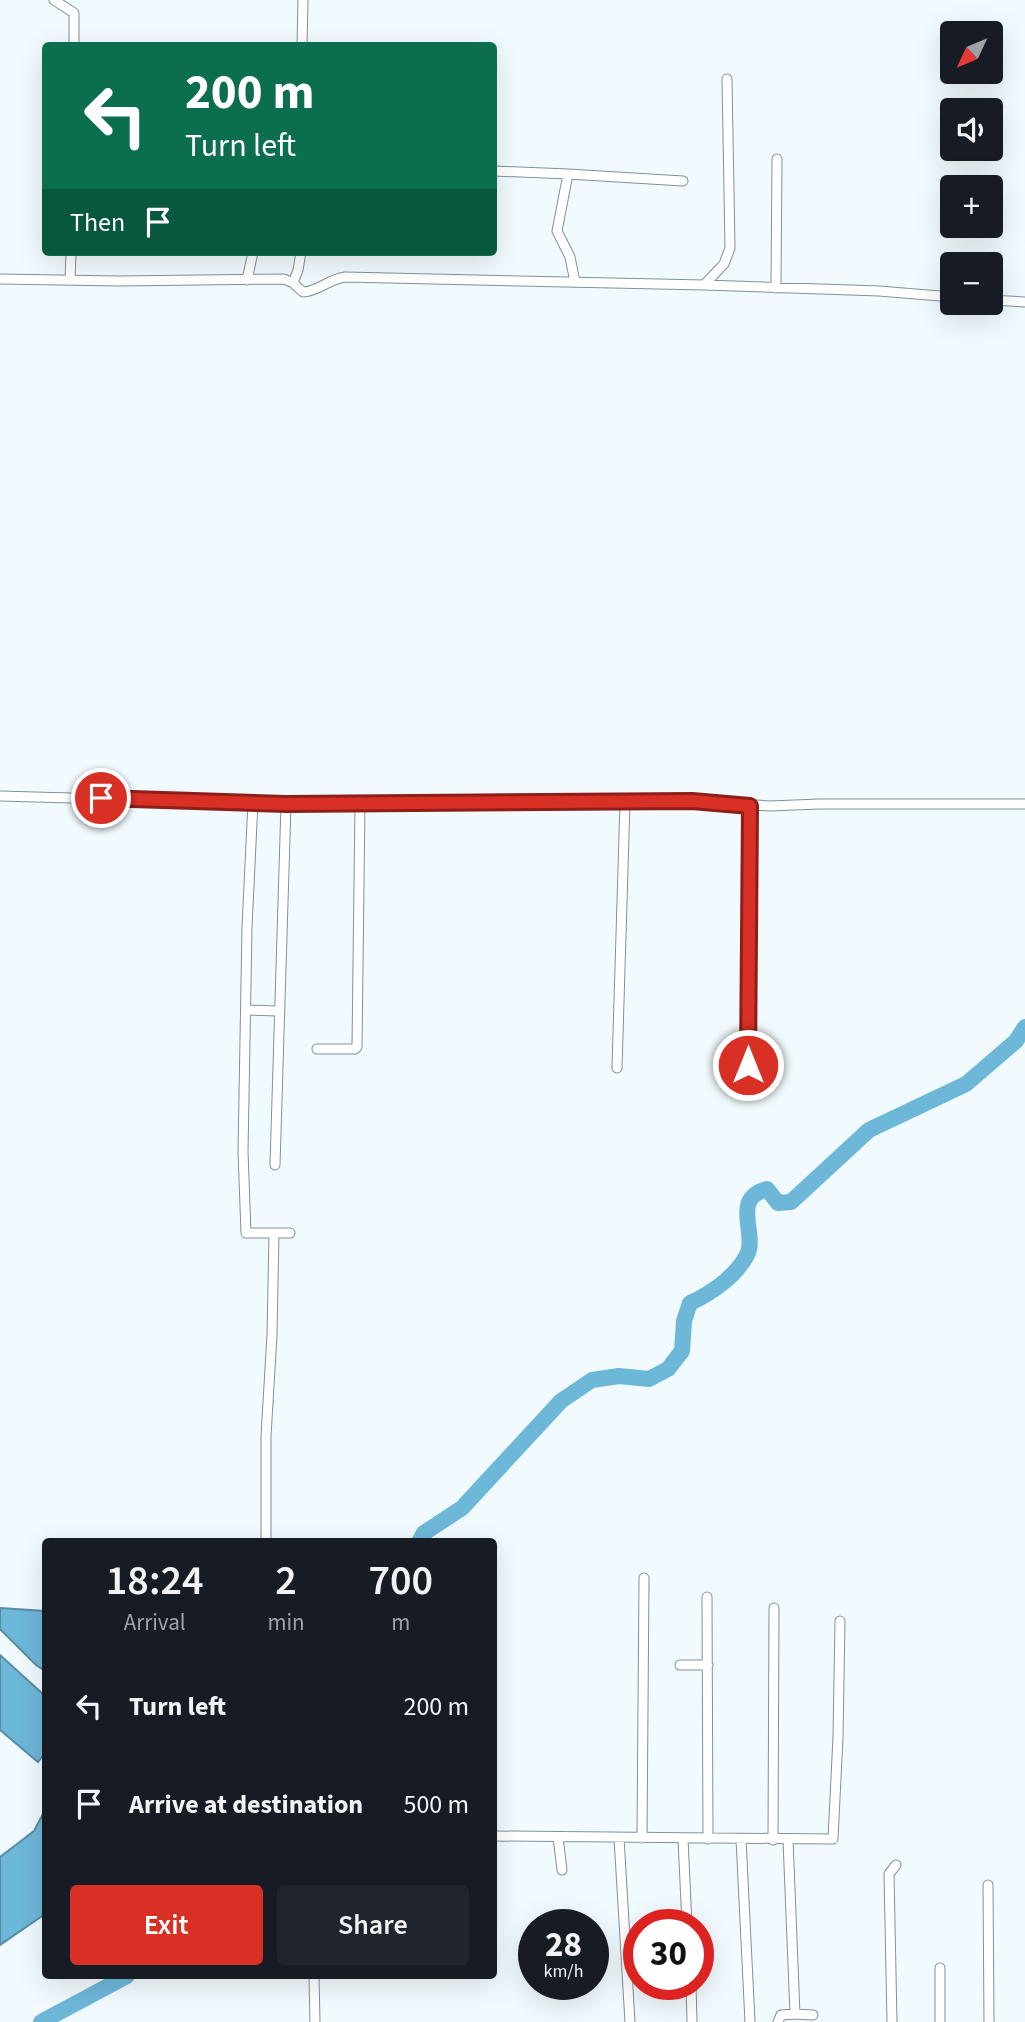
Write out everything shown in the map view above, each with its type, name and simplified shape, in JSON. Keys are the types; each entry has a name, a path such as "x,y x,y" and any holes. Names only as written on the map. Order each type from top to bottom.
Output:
{"street":[{"path":"54,0 74,13 74,42"},
{"path":"302,42 303,0"},
{"path":"704,285 724,264 730,248 727,79"},
{"path":"776,288 777,159"},
{"path":"497,171 683,181"},
{"path":"568,174 557,231 570,257 575,282"},
{"path":"70,280 71,256"},
{"path":"247,280 252,256"},
{"path":"293,283 300,256"},
{"path":"0,279 284,279 308,293 335,278 345,278 704,285 879,291 940,296"},
{"path":"1003,301 1025,302"},
{"path":"0,796 286,804 705,801 750,806 1025,804"},
{"path":"253,802 247,927 243,1152 246,1233 290,1233"},
{"path":"617,1068 625,802"},
{"path":"317,1049 355,1049 357,1046 360,803"},
{"path":"275,1165 286,804"},
{"path":"748,1065 750,806"},
{"path":"247,1010 278,1011"},
{"path":"265,1538 274,1233"},
{"path":"642,1838 645,1578"},
{"path":"707,1597 708,1839"},
{"path":"773,1840 774,1608"},
{"path":"497,1836 831,1840 835,1837 839,1621"},
{"path":"680,1665 708,1665"},
{"path":"558,1837 562,1870"},
{"path":"619,1838 630,2022"},
{"path":"683,1839 686,1909"},
{"path":"741,1839 750,2022"},
{"path":"788,1840 795,2014"},
{"path":"891,2022 889,1874 896,1865"},
{"path":"988,1885 989,2022"},
{"path":"940,1968 940,2022"},
{"path":"314,1979 315,2022"},
{"path":"691,2000 692,2022"},
{"path":"778,2022 781,2015 813,2015"}],"water":[{"path":"0,1608 42,1611 42,1669 36,1665 0,1629"},
{"path":"0,1655 42,1693 42,1757 38,1762 0,1730"},
{"path":"42,1816 42,1916 0,1945 0,1857 34,1831"}],"waterway":[{"path":"421,1538 424,1533 462,1508 561,1401 592,1380 619,1376 649,1379 668,1369 682,1351 684,1321 690,1303 723,1283 737,1270 747,1255 750,1247 747,1209 756,1194 767,1189 778,1203 791,1202 869,1130 966,1084 1016,1041 1025,1027"},
{"path":"41,2022 121,1979"}],"route":[{"path":"101,798 286,804 692,801 750,806 748,1065"}]}
